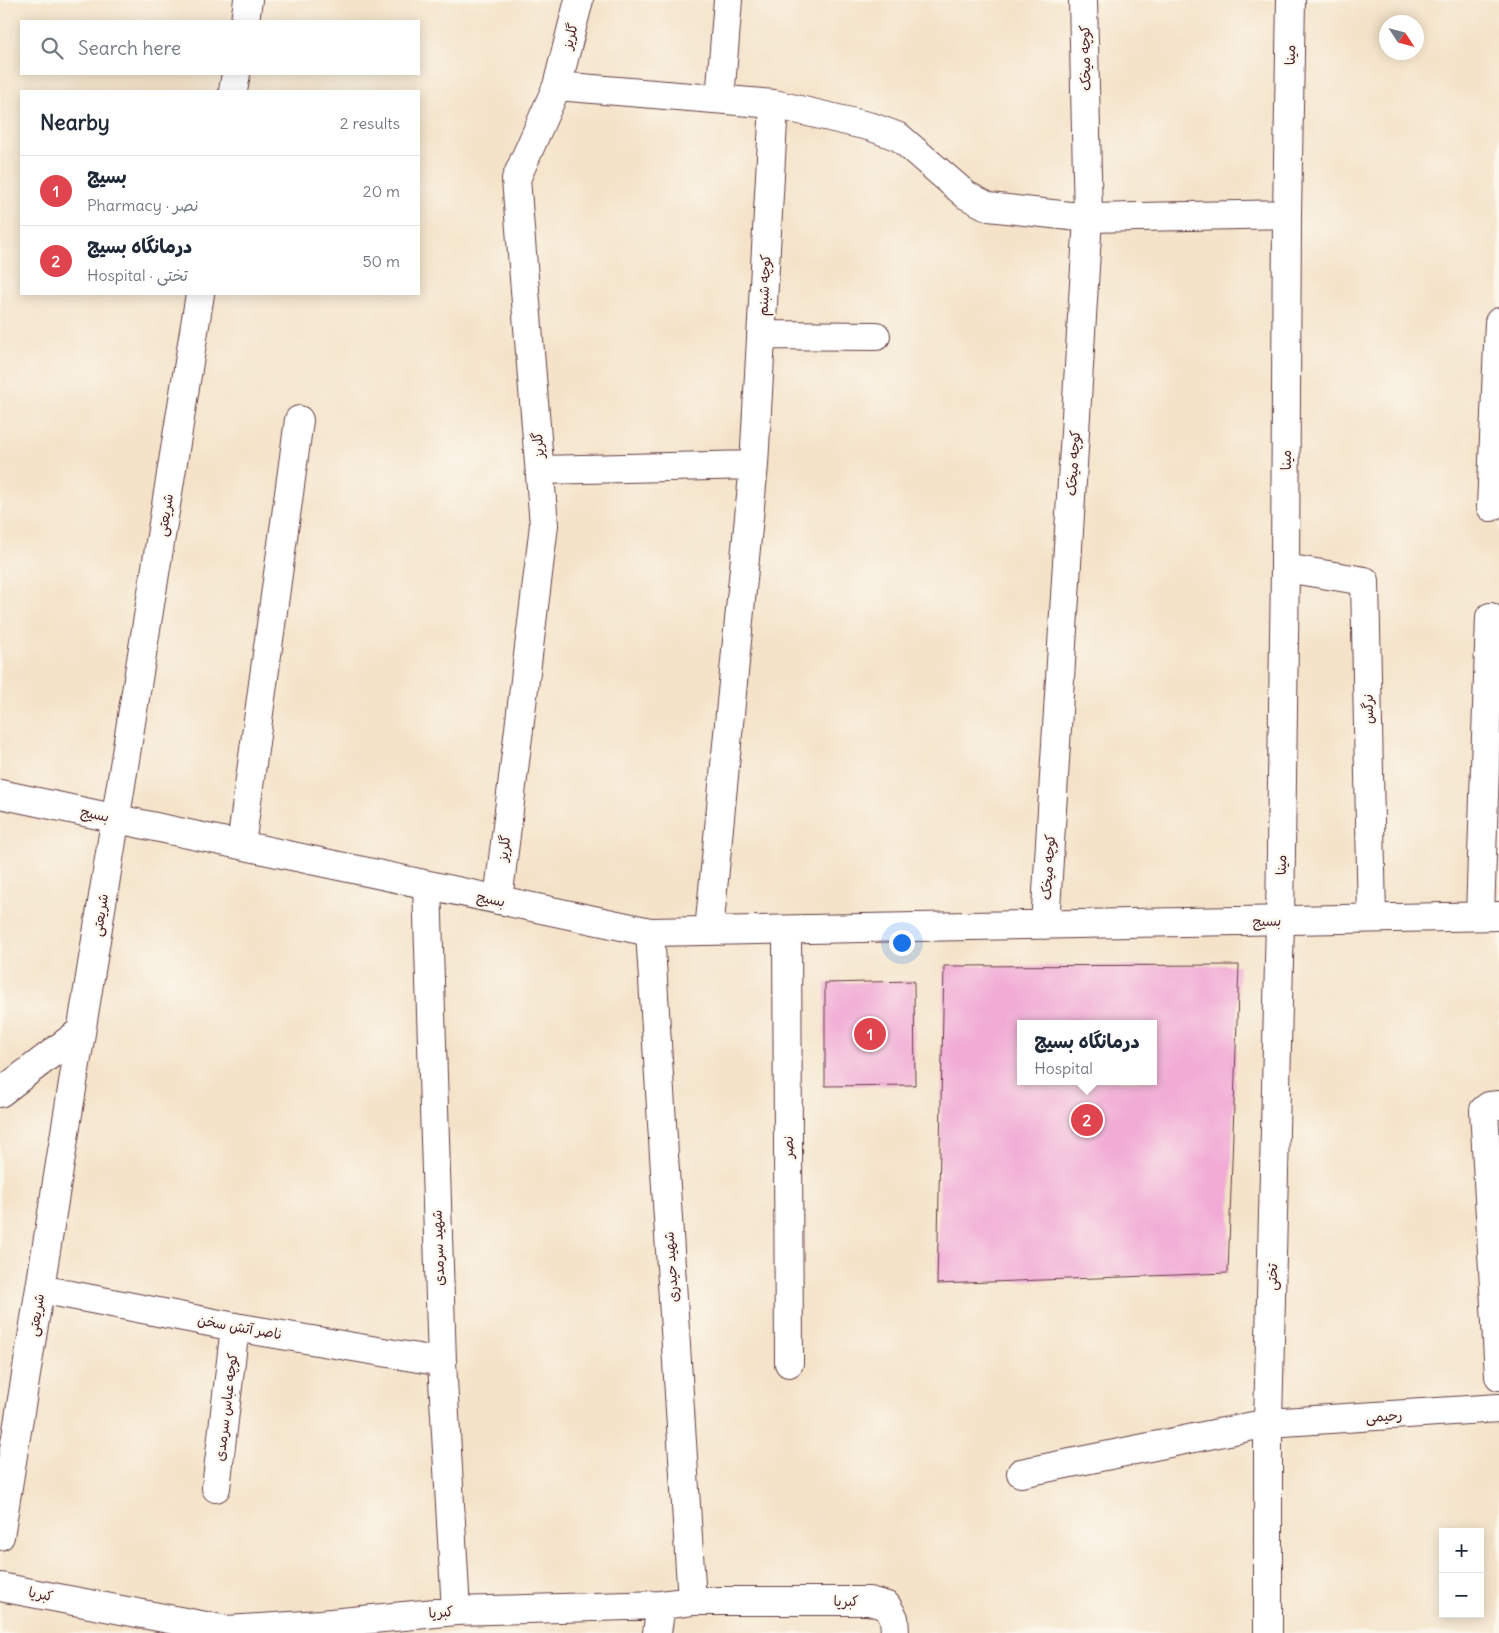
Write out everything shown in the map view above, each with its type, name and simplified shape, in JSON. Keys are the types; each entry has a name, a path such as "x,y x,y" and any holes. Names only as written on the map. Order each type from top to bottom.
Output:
{"street":[{"path":"244,20 248,0"},
{"name":"گلریز","path":"498,900 544,525 516,179 557,86 579,0"},
{"path":"720,99 728,0"},
{"name":"کوچه میخک","path":"1045,925 1088,218 1083,0"},
{"name":"مینا","path":"1280,920 1285,568 1287,214 1292,0"},
{"path":"233,90 236,75"},
{"path":"557,86 774,104 872,127 899,137 966,195 989,207 1088,218 1287,214"},
{"name":"کوچه شبنم","path":"709,931 754,465 774,104"},
{"name":"شریعتی","path":"0,1536 200,295"},
{"path":"1491,507 1499,322"},
{"path":"761,335 876,336"},
{"path":"241,845 300,420"},
{"path":"540,470 754,465"},
{"name":"نرگس","path":"1285,568 1365,582 1372,918"},
{"path":"1489,916 1490,617"},
{"name":"بسیج","path":"0,794 650,932 1489,916"},
{"name":"شهید سرمدی","path":"427,885 442,1362 456,1611"},
{"name":"تختی","path":"1268,1633 1268,1424 1280,920"},
{"name":"نصر","path":"786,930 790,1363"},
{"name":"شهید حیدری","path":"650,932 692,1601"},
{"path":"0,1093 82,1031"},
{"path":"1491,1107 1499,1376"},
{"name":"ناصر آتش سخن","path":"40,1289 235,1327 442,1362"},
{"name":"کوچه عباس سرمدی","path":"216,1488 235,1327"},
{"name":"رحیمی","path":"1021,1473 1268,1424 1499,1408"},
{"name":"کبریا","path":"0,1587 227,1631 322,1629 456,1611 512,1622 692,1601 869,1601 886,1606 894,1618 895,1633"},
{"path":"657,1633 662,1605"}],"building":[{"path":"1239,965 1228,1273 937,1284 944,966"},
{"path":"914,981 915,1085 825,1086 825,983"}],"place":[{"name":"بسیج","path":"870,1034"},
{"name":"درمانگاه بسیج","path":"1087,1120"}]}
